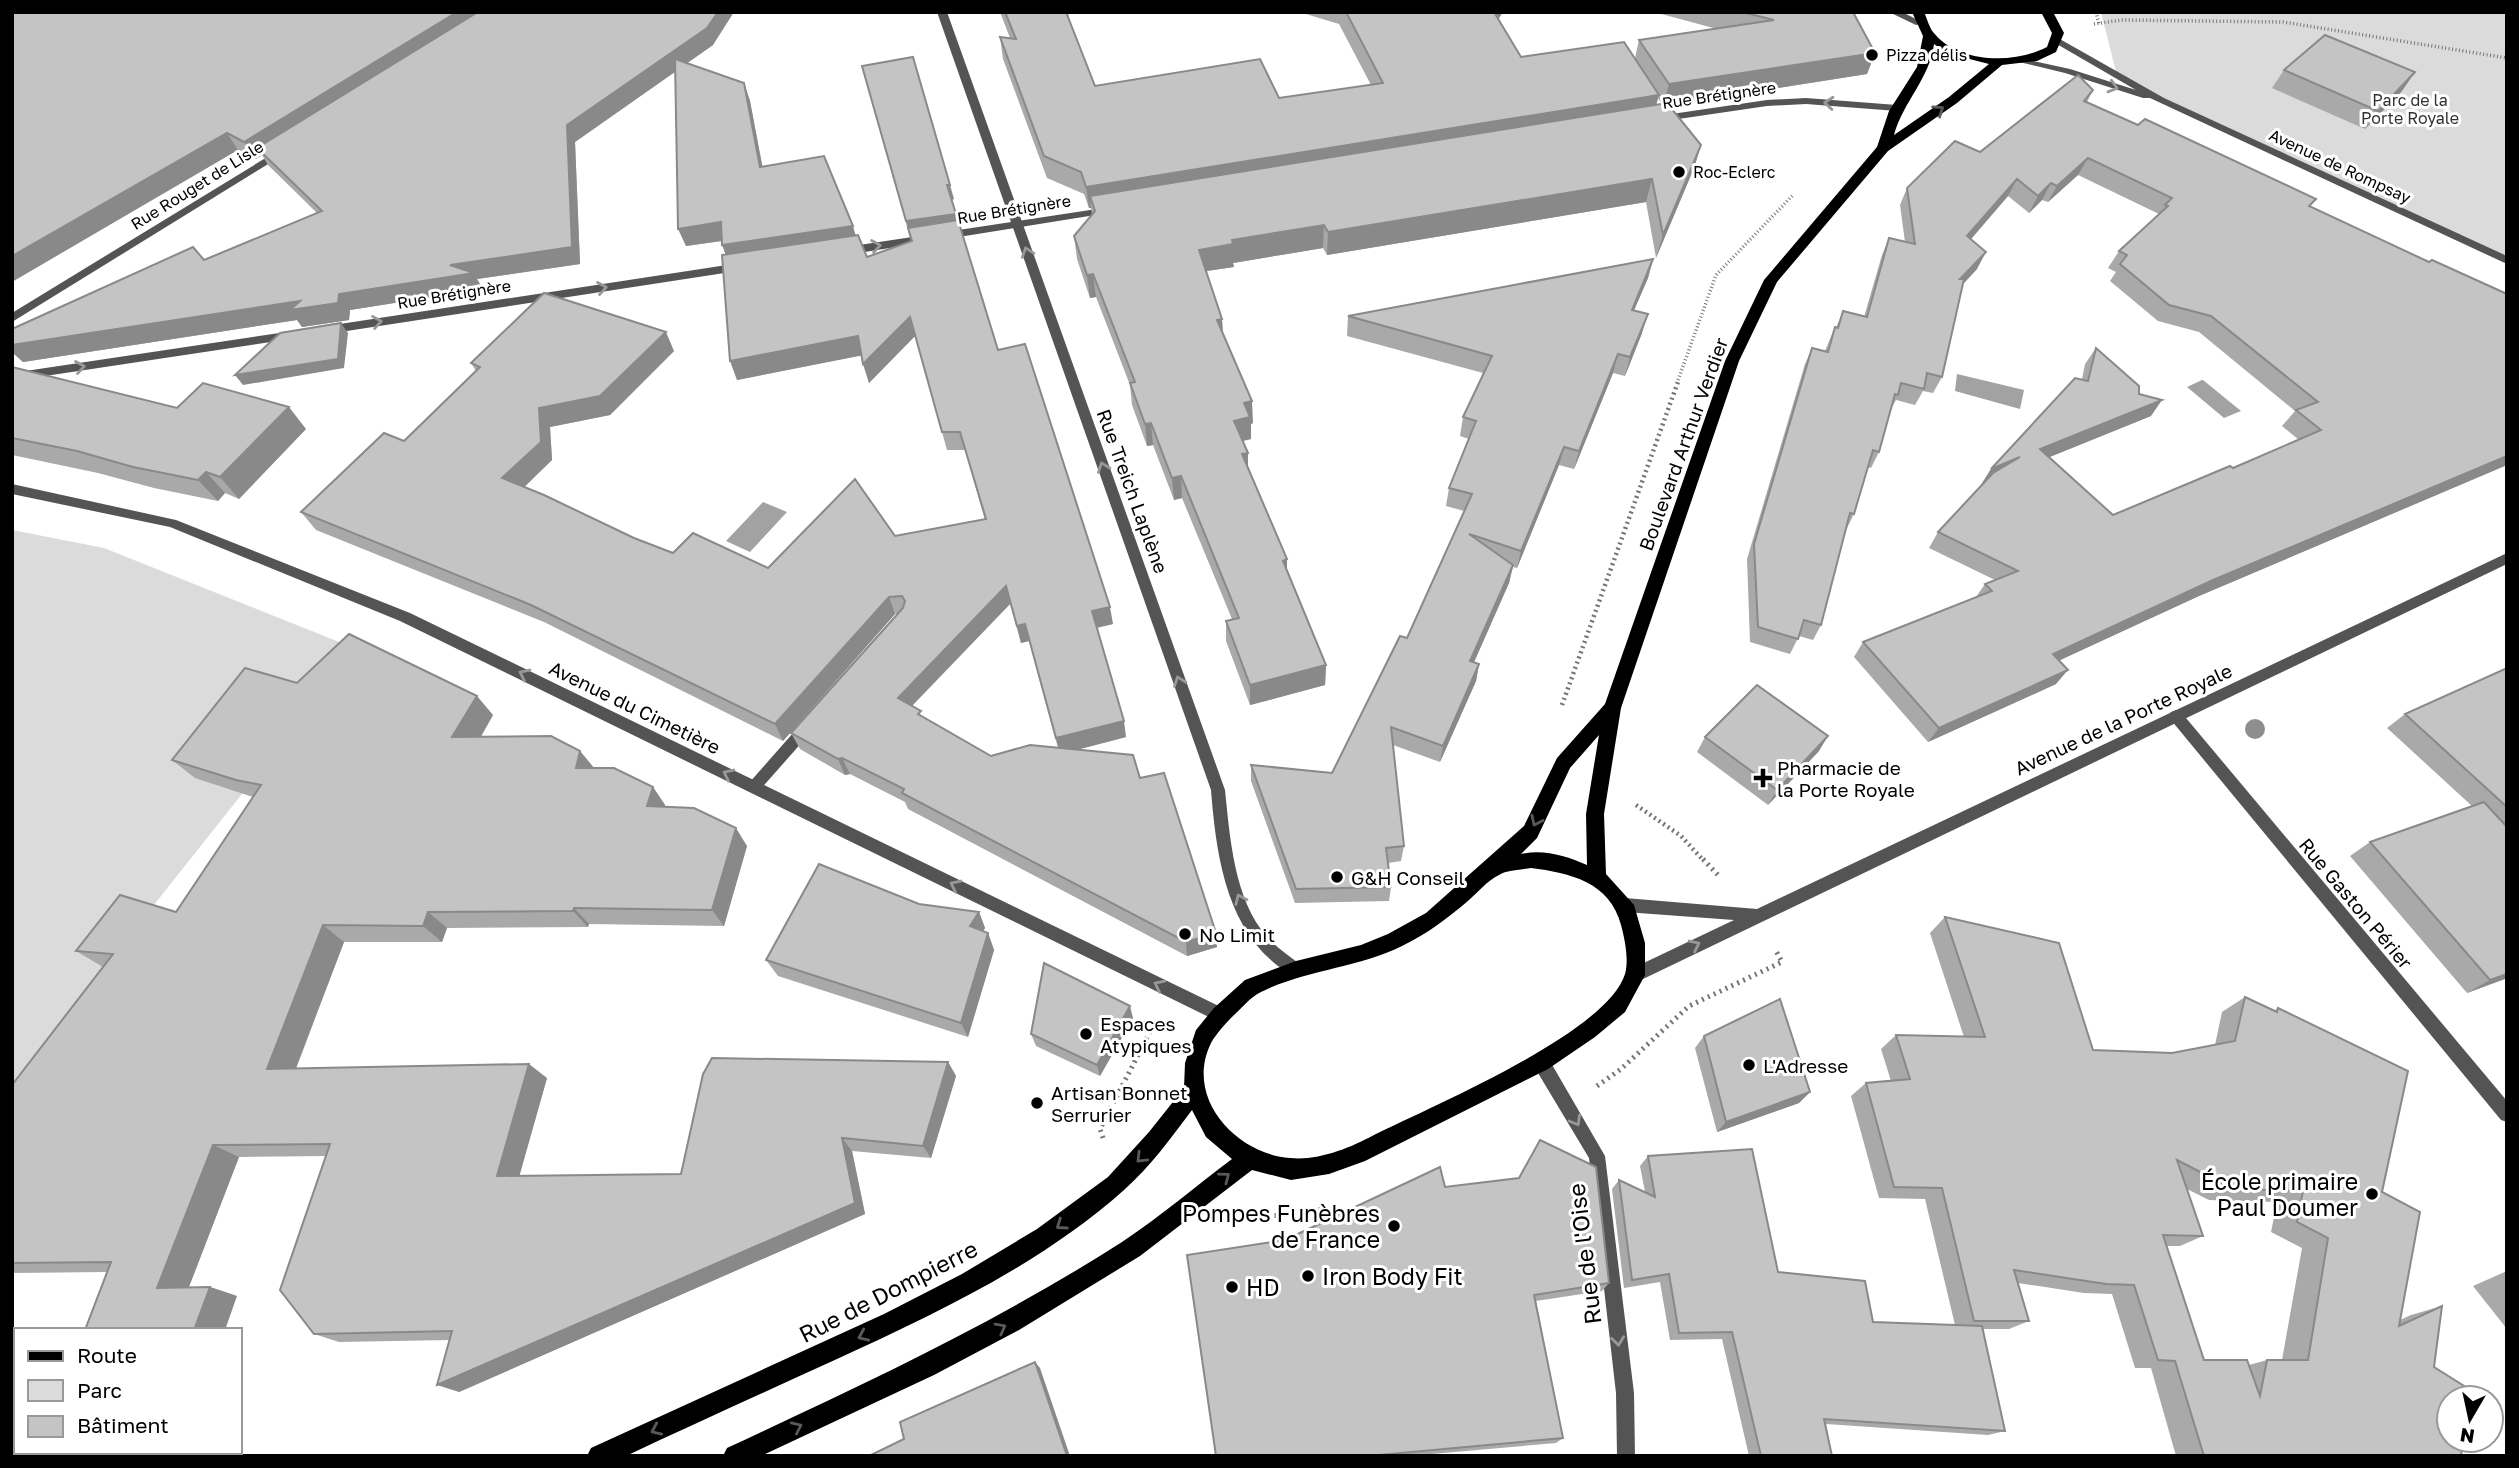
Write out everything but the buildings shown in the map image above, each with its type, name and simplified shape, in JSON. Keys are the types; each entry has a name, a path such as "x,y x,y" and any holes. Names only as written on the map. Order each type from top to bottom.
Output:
{"main road":[{"path":"1918,18 1929,36 1958,54 1998,62 2024,62 2052,50 2058,26 2047,12"},
{"name":"Boulevard Arthur Verdier","path":"1883,148 1897,108 1921,76 1927,60 1929,36"},
{"name":"Boulevard Arthur Verdier","path":"1597,877 1595,814 1612,708 1732,361 1771,280 1883,148 1953,100 1998,62"},
{"name":"Boulevard Arthur Verdier","path":"1194,1091 1195,1063 1203,1037 1221,1015 1252,986 1296,970 1362,954 1433,919 1531,832 1563,763 1612,708"},
{"path":"1194,1091 1213,1130 1249,1159 1291,1169 1329,1164 1365,1151 1541,1062 1588,1030 1618,1005 1635,975 1635,943 1625,905 1597,877 1564,864 1531,860 1494,867"},
{"name":"Rue de Dompierre","path":"599,1456 915,1312 994,1268 1063,1224 1116,1183 1149,1150 1194,1091"},
{"path":"735,1456 926,1367 1012,1322 1132,1248 1249,1159"}],"street":[{"name":"Rue Treich Laplène","path":"942,12 1218,790 1222,842 1232,881 1257,936 1296,970"},
{"path":"1893,12 1918,18"},
{"name":"Avenue de Rompsay","path":"2058,26 2161,100"},
{"name":"Avenue de Rompsay","path":"2024,62 2067,71 2161,100 2507,260"},
{"name":"Rue Brétignère","path":"1650,120 1806,100 1897,108"},
{"path":"1656,107 1663,118"},
{"name":"Rue Rouget de Lisle","path":"12,318 294,144"},
{"name":"Rue Brétignère","path":"827,254 1121,208"},
{"name":"Rue Brétignère","path":"316,331 758,264"},
{"path":"12,377 302,333"},
{"name":"Avenue du Cimetière","path":"12,489 172,523 405,617 1221,1015"},
{"name":"Avenue de la Porte Royale","path":"1635,975 2507,558"},
{"name":"Rue Gaston Périer","path":"2176,716 2507,1114"},
{"path":"754,787 812,722"},
{"name":"Avenue de la Porte Royale","path":"1625,905 1756,915"},
{"name":"Rue de l'Oise","path":"1541,1062 1597,1156 1625,1393 1626,1456"}],"path":[{"path":"2058,26 2121,20 2283,22 2507,58"}],"green space":[{"name":"Parc de la Porte Royale","path":"2101,12 2507,12 2507,260 2161,100 2116,72"},
{"path":"12,530 104,548 367,653 291,732 12,1084"}],"shaded area":[{"path":"1957,374 2024,390 2020,409 1955,391"},
{"path":"2203,380 2241,411 2224,418 2187,387"},
{"path":"763,502 787,512 750,552 726,541"}],"place":[{"name":"Pizza délis","path":"1872,55"},
{"name":"Roc-Eclerc","path":"1679,172"},
{"name":"Pharmacie de la Porte Royale","path":"1763,778"},
{"name":"G&H Conseil","path":"1337,877"},
{"name":"No Limit","path":"1185,934"},
{"name":"Espaces Atypiques","path":"1086,1034"},
{"name":"L'Adresse","path":"1749,1065"},
{"name":"Artisan Bonnet Serrurier","path":"1037,1103"},
{"name":"École primaire Paul Doumer","path":"2372,1194"},
{"name":"Pompes Funèbres de France","path":"1394,1226"},
{"name":"Iron Body Fit","path":"1308,1276"},
{"name":"HD","path":"1232,1287"}]}
